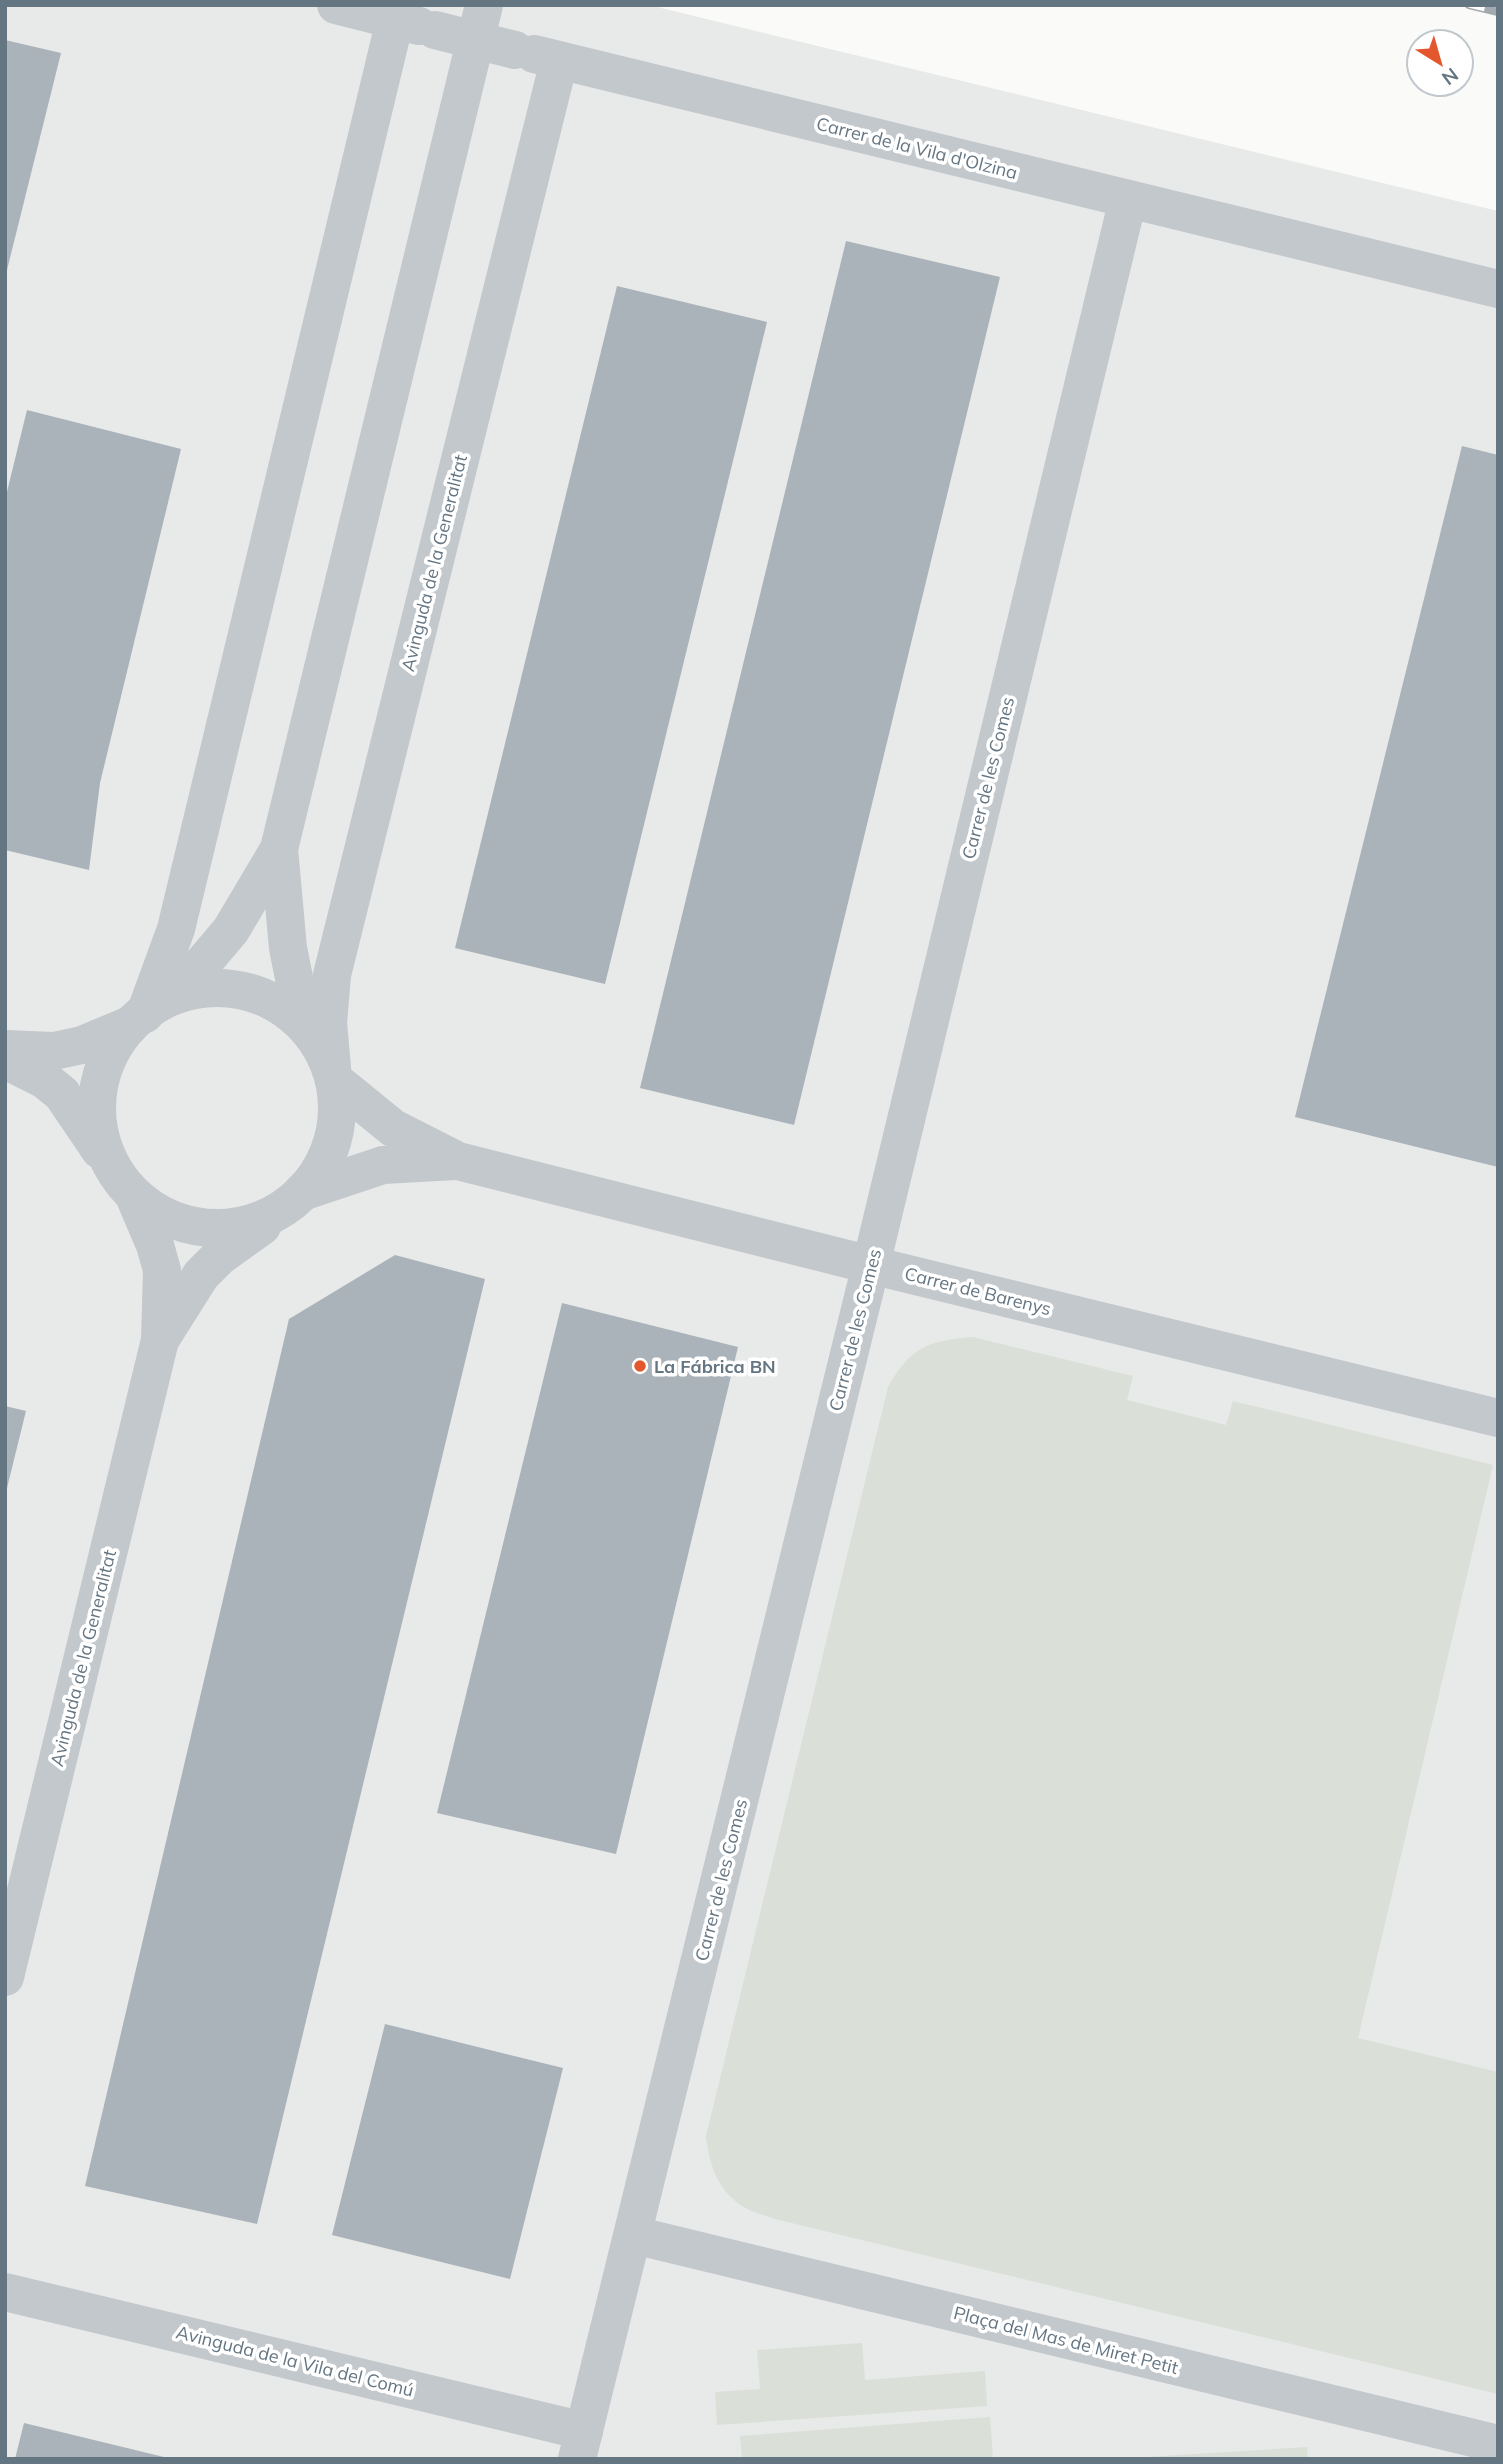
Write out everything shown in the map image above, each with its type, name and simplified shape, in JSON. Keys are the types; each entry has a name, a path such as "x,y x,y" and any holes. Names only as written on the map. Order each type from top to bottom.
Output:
{"street":[{"name":"Carrer de la Vila d'Olzina","path":"336,5 1498,289"},
{"path":"110,1165 98,1129 97,1091 108,1055 146,1013 198,969 232,930 279,849 484,5"},
{"path":"146,1013 176,929 395,20"},
{"name":"Avinguda de la Generalitat","path":"333,1074 328,1023 332,975 559,61"},
{"name":"Carrer de les Comes","path":"581,2445 871,1265 1128,199"},
{"path":"279,849 288,948 297,993 309,1029"},
{"path":"5,1049 54,1051 82,1045 200,989 240,989 278,1003 309,1029 323,1047 333,1074 339,1106 333,1144 316,1178 296,1199 253,1224 211,1229 170,1220 135,1198 62,1094 45,1080 5,1060"},
{"name":"Carrer de Barenys","path":"333,1074 393,1128 458,1161 1498,1418"},
{"name":"Carrer de Barenys","path":"296,1199 383,1165 458,1161"},
{"name":"Avinguda de la Generalitat","path":"5,1977 160,1340 162,1270 155,1245 135,1198"},
{"name":"Avinguda de la Generalitat","path":"160,1340 201,1275 219,1257 296,1199"},
{"name":"Plaça del Mas de Miret Petit","path":"634,2235 1498,2444"},
{"name":"Avinguda de la Vila del Comú","path":"5,2291 581,2445"}],"shaded area":[{"path":"5,5 649,5 1498,211 1498,2459 5,2459"},
{"path":"973,1337 1133,1376 1127,1400 1226,1425 1233,1401 1493,1465 1358,2038 1498,2072 1498,2394 775,2219 751,2211 735,2201 716,2176 706,2136 888,1387 905,1362 923,1348 944,1341"},
{"path":"862,2343 865,2380 985,2371 987,2406 717,2425 715,2392 760,2389 757,2350"},
{"path":"990,2417 993,2459 742,2459 740,2436"},
{"path":"1307,2447 1308,2459 1114,2459"}],"building":[{"path":"5,40 61,53 6,274 5,274"},
{"path":"846,241 1000,277 794,1125 640,1088"},
{"path":"617,286 767,322 605,984 455,948"},
{"path":"27,410 181,449 100,783 89,870 5,850 5,500"},
{"path":"1462,446 1498,455 1498,1167 1295,1117"},
{"path":"395,1255 485,1279 257,2224 85,2186 289,1319"},
{"path":"562,1303 738,1347 616,1854 437,1813"},
{"path":"5,1406 26,1411 6,1492 5,1492"},
{"path":"385,2024 563,2068 510,2279 332,2235"},
{"path":"24,2423 168,2458 168,2459 15,2459"}],"railway":[{"path":"1469,5 1498,12"}],"place":[{"name":"La Fábrica BN","path":"640,1366"}]}
